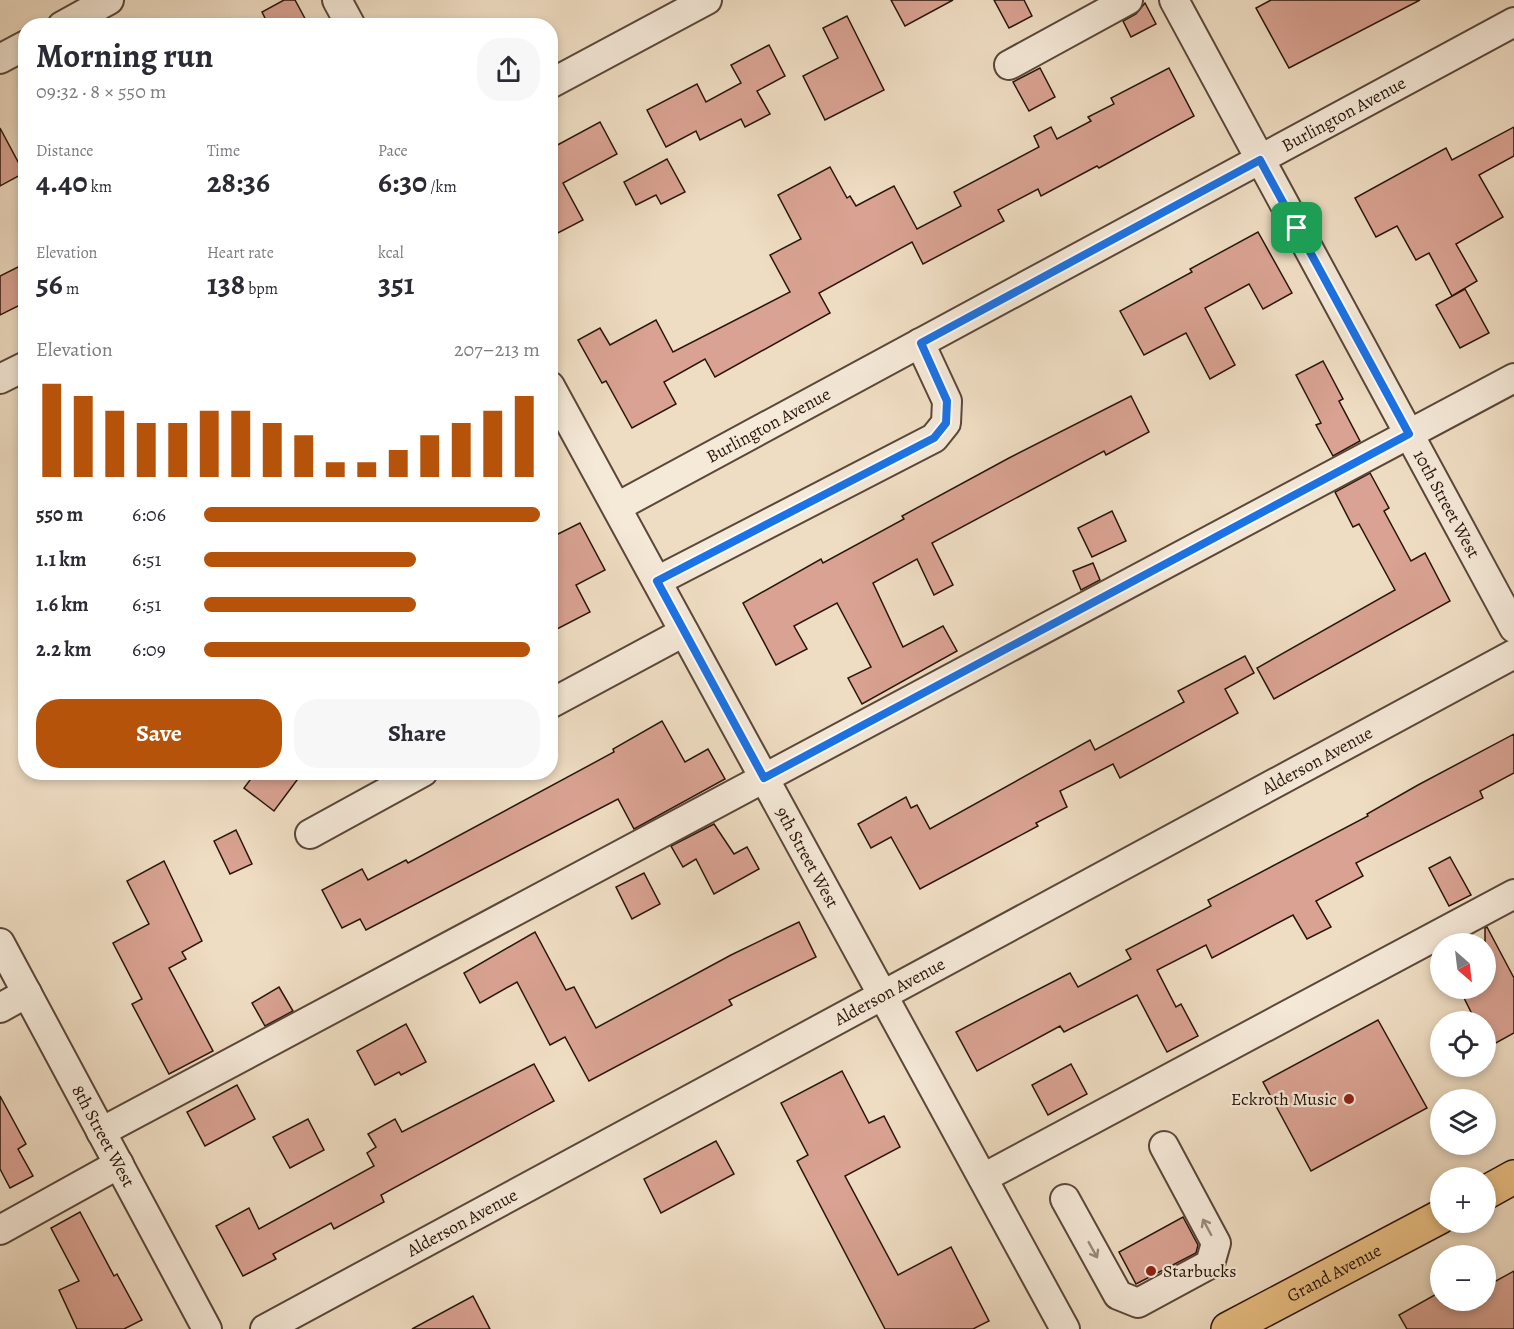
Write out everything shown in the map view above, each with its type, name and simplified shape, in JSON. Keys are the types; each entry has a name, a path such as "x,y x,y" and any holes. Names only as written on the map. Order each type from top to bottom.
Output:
{"main road":[{"path":"1496,1187 1514,1177"},
{"name":"Grand Avenue","path":"1228,1329 1430,1221"}],"street":[{"path":"76,18 109,0"},
{"path":"337,0 347,18"},
{"path":"1009,66 1128,0"},
{"name":"10th Street West","path":"1174,0 1514,628"},
{"path":"558,79 693,3"},
{"name":"Burlington Avenue","path":"617,507 1514,22"},
{"path":"0,59 18,49"},
{"path":"657,581 934,438 946,423 947,401 921,343"},
{"path":"0,379 18,370"},
{"path":"101,1132 1514,378"},
{"name":"9th Street West","path":"558,400 1065,1329"},
{"path":"558,700 684,632"},
{"name":"Alderson Avenue","path":"264,1329 1514,654"},
{"path":"310,834 408,780"},
{"path":"982,1178 1514,894"},
{"name":"8th Street West","path":"0,943 207,1329"},
{"path":"0,1008 27,993"},
{"path":"1065,1199 1118,1295 1138,1303 1210,1264 1216,1243 1164,1146"},
{"path":"0,1230 119,1164"}],"building":[{"path":"284,0 295,0 305,18 265,18 262,12"},
{"path":"891,0 953,0 905,26"},
{"path":"994,0 1024,0 1032,16 1009,28"},
{"path":"1271,0 1420,0 1289,68 1256,8"},
{"path":"1145,3 1156,24 1131,37 1123,21 1136,14"},
{"path":"847,16 884,90 825,120 803,76 838,58 823,28"},
{"path":"769,45 785,76 757,91 770,114 745,127 741,119 700,140 696,131 666,147 647,110 697,84 706,102 741,83 731,65"},
{"path":"1040,68 1055,97 1029,111 1013,82"},
{"path":"1169,68 1194,116 1099,168 1097,166 1041,196 1038,189 998,210 1004,221 923,264 912,242 819,293 830,313 715,377 705,359 664,382 676,404 632,428 606,381 602,383 578,340 600,328 610,345 656,320 673,352 790,292 770,255 801,239 778,195 830,167 847,198 850,196 856,206 894,186 917,229 961,206 954,192 1039,147 1034,136 1051,127 1057,139 1091,121 1088,117 1114,104 1111,98"},
{"path":"600,122 617,154 563,183 583,220 558,233 558,145"},
{"path":"1514,127 1514,156 1479,175 1503,217 1456,244 1477,281 1452,296 1429,253 1416,260 1397,226 1376,237 1355,198 1446,148 1452,160"},
{"path":"0,128 18,162 18,176 0,186"},
{"path":"667,159 685,192 661,204 656,195 636,205 624,182"},
{"path":"1258,232 1292,293 1263,309 1249,284 1205,308 1235,365 1210,379 1186,333 1144,355 1120,311 1192,272 1190,269"},
{"path":"18,267 18,306 0,315 0,276"},
{"path":"1465,289 1489,333 1460,348 1436,305"},
{"path":"1323,361 1343,399 1339,401 1360,441 1333,456 1316,425 1321,423 1296,375"},
{"path":"1131,396 1149,432 1106,455 1104,451 932,543 953,585 934,595 917,559 873,583 903,647 943,626 957,651 862,704 848,678 871,667 837,603 794,626 807,649 776,665 743,603 821,559 823,563 904,519 902,516 1009,458"},
{"path":"1370,473 1389,508 1384,511 1411,561 1425,553 1450,601 1274,699 1257,668 1395,590 1359,524 1353,527 1335,492"},
{"path":"1112,511 1126,541 1092,557 1078,528"},
{"path":"580,523 605,570 576,585 590,612 558,628 558,534"},
{"path":"1093,563 1100,580 1081,590 1073,571"},
{"path":"1245,656 1254,673 1225,689 1238,713 1120,778 1113,764 1060,791 1067,807 1036,823 1038,826 920,889 891,837 871,848 858,824 906,797 911,808 917,805 930,829 1090,740 1095,750 1184,702 1178,691"},
{"path":"662,721 685,762 708,749 725,779 634,829 618,799 366,930 360,919 342,928 322,890 362,869 368,880 406,860 408,863 614,752 613,749"},
{"path":"1514,734 1514,773 1480,791 1483,798 1356,863 1363,876 1316,901 1331,927 1307,939 1293,915 1212,958 1206,945 1157,970 1176,1007 1181,1004 1198,1036 1167,1052 1137,995 1064,1032 1060,1026 977,1071 956,1032 1070,973 1078,987 1131,959 1126,950 1211,906 1208,900 1368,816 1367,814 1418,785"},
{"path":"250,780 297,780 274,811 244,788"},
{"path":"714,824 734,854 747,847 759,869 714,894 696,859 683,867 671,846"},
{"path":"236,830 252,864 230,874 214,841"},
{"path":"1450,857 1471,895 1449,906 1429,868"},
{"path":"164,861 202,941 182,952 186,959 169,968 213,1051 169,1074 132,1004 142,999 113,943 149,924 127,881"},
{"path":"644,873 660,904 632,919 616,887"},
{"path":"799,922 816,957 729,1000 732,1005 589,1081 565,1037 550,1045 517,982 480,1003 464,973 535,932 566,990 574,987 596,1028 731,955"},
{"path":"1496,944 1514,978 1514,1033 1496,1043 1496,1011 1470,1011 1464,999 1496,999"},
{"path":"279,987 293,1011 265,1026 252,1003"},
{"path":"1378,1020 1427,1108 1311,1171 1263,1082"},
{"path":"406,1024 426,1062 401,1075 399,1072 375,1085 357,1051"},
{"path":"534,1064 554,1101 381,1195 384,1202 334,1229 331,1223 273,1254 276,1259 243,1276 216,1226 249,1208 259,1229 374,1166 367,1153 376,1147 368,1134 395,1119 402,1132"},
{"path":"1071,1064 1087,1094 1048,1115 1032,1085"},
{"path":"842,1071 869,1123 884,1116 900,1147 845,1176 898,1275 951,1247 989,1321 973,1329 885,1329 797,1161 808,1155 781,1103"},
{"path":"237,1085 255,1119 205,1146 187,1112"},
{"path":"0,1096 26,1144 18,1149 33,1176 10,1188 0,1169"},
{"path":"308,1119 324,1150 290,1168 273,1137"},
{"path":"716,1141 734,1174 661,1213 644,1179"},
{"path":"80,1212 114,1276 117,1274 142,1320 124,1329 77,1329 59,1290 79,1281 51,1228"},
{"name":"Starbucks","path":"1183,1217 1198,1245 1196,1253 1136,1284 1119,1252"},
{"path":"1514,1271 1514,1329 1407,1329 1399,1315 1430,1298 1430,1311 1496,1311 1496,1281"},
{"path":"473,1296 490,1329 412,1329"}],"place":[{"name":"Eckroth Music","path":"1349,1099"},
{"name":"Starbucks","path":"1151,1271"}],"route":[{"path":"1260,160 1297,228 1409,434 764,778 657,581 934,438 946,423 947,401 921,343 1260,160"}]}
